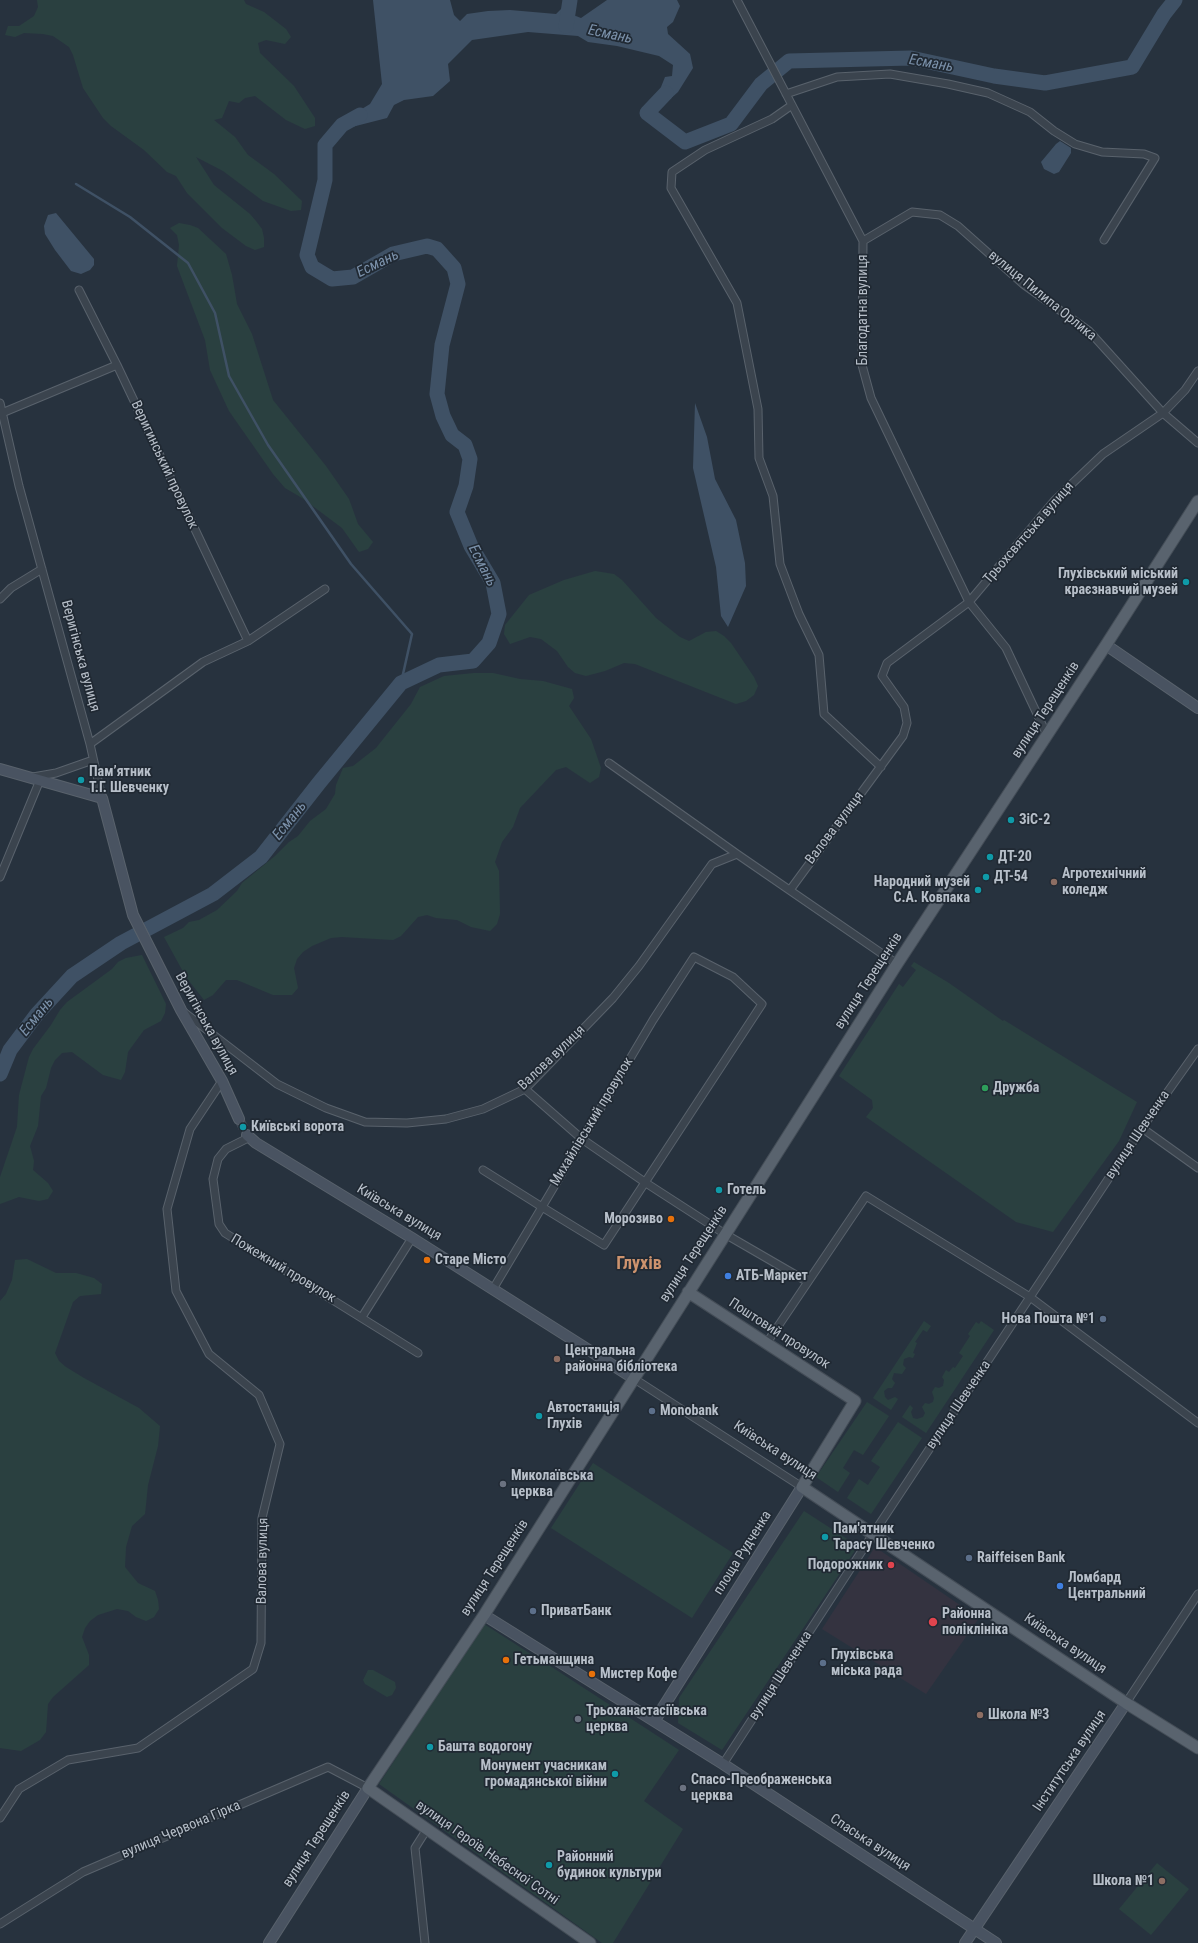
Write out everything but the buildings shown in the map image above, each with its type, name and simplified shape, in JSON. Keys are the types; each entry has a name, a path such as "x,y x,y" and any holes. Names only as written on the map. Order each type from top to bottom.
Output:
{"main road":[{"name":"вулиця Терещенків","path":"368,1788 484,1614 897,964 1106,645 1198,501"},
{"name":"Поштовий провулок","path":"688,1292 855,1401"},
{"name":"площа Рудченка","path":"802,1487 855,1401"},
{"name":"Київська вулиця","path":"802,1487 1126,1703 1198,1748"},
{"name":"вулиця Героїв Небесної Сотні","path":"368,1788 590,1943"}],"street":[{"name":"Благодатна вулиця","path":"737,0 863,241 862,365 870,398 969,602 1006,648 1047,735"},
{"path":"786,94 838,77 890,74 948,84 988,93 1030,112 1054,131 1075,144 1102,152 1144,154 1155,158 1104,240"},
{"path":"792,105 772,119 705,150 672,172 671,188 737,303 758,409 760,458 773,496 780,564 799,614 819,655 824,714 881,767 903,736 907,722 904,707 882,676 888,663 969,602"},
{"name":"вулиця Пилипа Орлика","path":"863,241 912,212 940,216 958,226 1023,284 1089,331 1162,413 1198,443"},
{"name":"Веригинський провулок","path":"78,290 117,365 248,641"},
{"path":"2,413 117,365"},
{"name":"Трьохсвятська вулиця","path":"969,602 1055,500 1103,454 1162,413 1185,390 1198,371"},
{"name":"Веригінська вулиця","path":"0,403 19,486 90,744 102,798 133,915 181,1010 222,1081 239,1119"},
{"path":"0,599 11,588 42,568"},
{"path":"90,744 203,662 248,641 325,589"},
{"path":"1106,645 1198,708"},
{"path":"36,778 56,773 93,760"},
{"path":"609,763 737,854 897,964"},
{"name":"Валова вулиця","path":"790,890 881,767"},
{"path":"0,769 102,798"},
{"path":"0,877 36,778"},
{"name":"Валова вулиця","path":"181,1010 277,1084 326,1108 365,1122 407,1123 446,1119 483,1109 524,1089 613,998 635,972 712,864 737,854"},
{"name":"Михайлівський провулок","path":"492,1289 653,1020 694,957 733,977 762,1004 646,1183"},
{"name":"вулиця Шевченка","path":"724,1764 873,1534 1142,1128 1198,1049"},
{"name":"Валова вулиця","path":"0,1818 18,1789 68,1760 138,1748 254,1668 262,1643 262,1518 280,1444 259,1394 210,1354 176,1291 167,1209 190,1129 222,1081"},
{"path":"524,1089 582,1139 646,1183 725,1234 808,1282"},
{"path":"1142,1128 1198,1168"},
{"name":"Київська вулиця","path":"248,1136 633,1378 802,1487"},
{"name":"Пожежний провулок","path":"248,1136 226,1149 218,1160 213,1178 219,1224 225,1233 418,1353"},
{"path":"483,1170 604,1245 646,1183"},
{"path":"766,1344 866,1196 1030,1297 1198,1423"},
{"path":"362,1317 412,1238"},
{"name":"площа Рудченка","path":"655,1720 802,1487"},
{"name":"Інститутська вулиця","path":"965,1943 1198,1594"},
{"name":"Спаська вулиця","path":"484,1614 724,1764 996,1943"},
{"name":"вулиця Червона Гірка","path":"0,1924 83,1872 328,1767 368,1788"},
{"name":"вулиця Терещенків","path":"269,1943 368,1788"},
{"path":"425,1943 415,1848 427,1829"}],"shaded area":[{"path":"875,1547 979,1618 926,1694 822,1629"}],"green space":[{"path":"37,0 244,0 246,4 264,12 286,29 291,37 285,44 266,40 258,43 260,53 294,86 315,118 315,126 305,129 286,120 255,96 245,98 239,103 229,101 222,118 214,120 235,137 248,155 274,174 302,201 301,210 291,211 263,201 223,171 196,157 214,185 250,214 256,221 262,229 264,247 255,250 246,246 222,228 187,193 176,176 167,172 144,150 111,126 103,118 83,88 73,55 69,47 53,36 43,34 24,33 15,37 5,35 8,26 19,26 34,16 38,7"},
{"path":"179,223 198,228 226,254 232,275 237,304 252,334 273,400 326,466 349,499 358,524 373,542 368,549 359,552 342,528 302,498 285,488 273,474 229,411 210,370 205,340 177,266 179,245 177,235 170,228"},
{"path":"595,571 614,574 622,580 656,618 680,637 689,641 706,632 716,631 724,636 731,643 754,677 758,686 754,695 746,701 736,704 635,664 624,663 605,671 586,676 575,673 568,667 557,651 541,639 530,637 510,644 504,634 505,625 529,595 564,580"},
{"path":"493,673 520,679 543,681 572,689 574,698 569,706 591,739 601,768 599,777 590,783 566,767 556,770 520,808 513,827 502,842 495,862 499,871 500,914 497,924 490,931 471,927 457,920 436,918 427,915 418,917 401,936 393,940 342,937 331,938 312,946 303,952 297,959 294,968 298,988 292,995 273,995 237,980 226,980 213,995 204,1000 186,977 164,937 183,928 189,922 199,920 217,910 237,891 242,883 298,836 310,821 326,809 335,794 336,785 343,768 353,766 376,748 411,704 420,687 444,676"},
{"path":"142,955 166,1004 165,1013 161,1021 144,1030 128,1052 125,1072 121,1080 103,1075 72,1052 62,1053 55,1060 51,1068 46,1088 41,1096 38,1126 30,1146 34,1161 33,1170 48,1183 53,1191 48,1199 39,1201 19,1197 0,1204 0,1177 17,1127 19,1095 29,1057 33,1049 67,1002 112,969 118,962 126,958"},
{"name":"Дружба","path":"914,962 949,983 1003,1021 1004,1020 1137,1102 1119,1141 1053,1232 1016,1222 866,1117 873,1108 872,1100 839,1076 899,984 903,987 916,970 911,966"},
{"path":"27,1259 56,1273 76,1273 94,1278 102,1284 101,1294 80,1296 73,1302 55,1353 59,1361 66,1367 139,1408 160,1426 158,1446 148,1485 145,1514 132,1526 126,1547 125,1567 138,1583 155,1591 159,1609 154,1617 146,1621 136,1617 128,1611 117,1609 98,1615 90,1621 85,1628 82,1637 89,1655 89,1665 53,1697 48,1704 46,1732 40,1740 21,1751 0,1748 0,1301 6,1294 12,1280 15,1260"},
{"path":"924,1321 931,1326 927,1332 923,1330 915,1342 917,1343 913,1353 915,1354 913,1358 909,1357 904,1359 903,1365 906,1368 902,1374 894,1373 892,1379 895,1383 892,1388 888,1388 884,1391 885,1397 888,1400 895,1397 898,1399 891,1410 873,1398"},
{"path":"981,1321 994,1330 926,1433 902,1417 910,1405 913,1408 911,1412 913,1418 917,1419 923,1417 925,1413 922,1407 925,1403 929,1404 933,1402 934,1398 932,1392 935,1387 939,1388 943,1386 944,1380 942,1377 946,1370 949,1372 953,1367 955,1368 963,1356 959,1353 970,1336 968,1334 976,1322 979,1324"},
{"path":"867,1402 889,1416 863,1455 854,1450 843,1468 850,1473 838,1492 816,1477"},
{"path":"898,1422 922,1438 871,1514 847,1498 859,1479 868,1485 880,1467 871,1461"},
{"path":"593,1463 733,1553 692,1618 551,1528"},
{"path":"804,1511 858,1546 722,1750 678,1723 679,1698"},
{"path":"484,1624 537,1658 541,1658 544,1662 679,1750 644,1801 683,1829 613,1943 602,1943 379,1784"},
{"path":"368,1670 373,1670 395,1682 396,1688 392,1695 387,1697 365,1684 363,1680"},
{"path":"1157,1863 1189,1889 1151,1935 1119,1909"}],"water":[{"path":"373,0 450,0 454,15 460,21 467,14 488,11 510,10 556,14 565,5 568,13 581,18 607,0 677,0 680,6 673,22 667,27 668,34 690,54 693,68 678,92 668,101 653,107 665,77 672,76 673,65 659,56 617,46 588,42 578,36 528,32 472,40 448,64 450,81 433,96 404,100 394,105 387,118 348,128 342,125 352,115 370,104 382,84"},
{"path":"1060,141 1071,148 1071,153 1059,172 1054,174 1044,169 1041,162"},
{"path":"56,213 94,259 94,265 90,270 81,274 71,271 45,234 44,226 48,215"},
{"path":"695,403 707,437 715,479 736,520 745,563 746,586 728,627 721,616 716,567 693,468"}],"waterway":[{"path":"566,26 570,0"},
{"name":"Есмань","path":"666,93 647,113 685,142 731,124 761,84 789,61 911,58 994,76 1045,83 1132,67 1164,14 1175,0"},
{"name":"Есмань","path":"0,1074 10,1050 37,1014 72,976 121,943 213,894 261,857 319,783 401,683 439,665 473,661 489,643 499,614 493,583 471,546 457,512 466,486 470,459 465,445 452,435 443,416 437,394 442,345 458,284 454,268 437,249 427,246 393,254 353,277 332,279 312,267 307,255 325,180 325,145 342,125 360,115"},
{"path":"76,184 130,217 188,263 215,313 229,376 268,445 351,564 412,634 401,683"}],"tunnel":[{"path":"239,1119 247,1135"}],"place":[{"name":"Глухівський міський краєзнавчий музей","path":"1186,582"},
{"name":"Пам’ятник Т.Г. Шевченку","path":"81,780"},
{"name":"ЗіС-2","path":"1011,820"},
{"name":"ДТ-20","path":"990,857"},
{"name":"ДТ-54","path":"986,877"},
{"name":"Агротехнічний коледж","path":"1054,882"},
{"name":"Народний музей С.А. Ковпака","path":"978,890"},
{"name":"Дружба","path":"985,1088"},
{"name":"Київські ворота","path":"243,1127"},
{"name":"Готель","path":"719,1190"},
{"name":"Морозиво","path":"671,1219"},
{"name":"Старе Місто","path":"427,1260"},
{"name":"АТБ-Маркет","path":"728,1276"},
{"name":"Нова Пошта №1","path":"1103,1319"},
{"name":"Центральна районна бібліотека","path":"557,1359"},
{"name":"Monobank","path":"652,1411"},
{"name":"Автостанція Глухів","path":"539,1416"},
{"name":"Миколаївська церква","path":"503,1484"},
{"name":"Пам'ятник Тарасу Шевченко","path":"825,1537"},
{"name":"Raiffeisen Bank","path":"969,1558"},
{"name":"Подорожник","path":"891,1565"},
{"name":"Ломбард Центральний","path":"1060,1586"},
{"name":"ПриватБанк","path":"533,1611"},
{"name":"Районна поліклініка","path":"933,1622"},
{"name":"Гетьманщина","path":"506,1660"},
{"name":"Глухівська міська рада","path":"823,1663"},
{"name":"Мистер Кофе","path":"592,1674"},
{"name":"Школа №3","path":"980,1715"},
{"name":"Трьоханастасіївська церква","path":"578,1719"},
{"name":"Башта водогону","path":"430,1747"},
{"name":"Монумент учасникам громадянської війни","path":"615,1774"},
{"name":"Спасо-Преображенська церква","path":"683,1788"},
{"name":"Районний будинок культури","path":"549,1865"},
{"name":"Школа №1","path":"1162,1881"}],"district":[{"name":"Глухів","path":"639,1264"}]}
